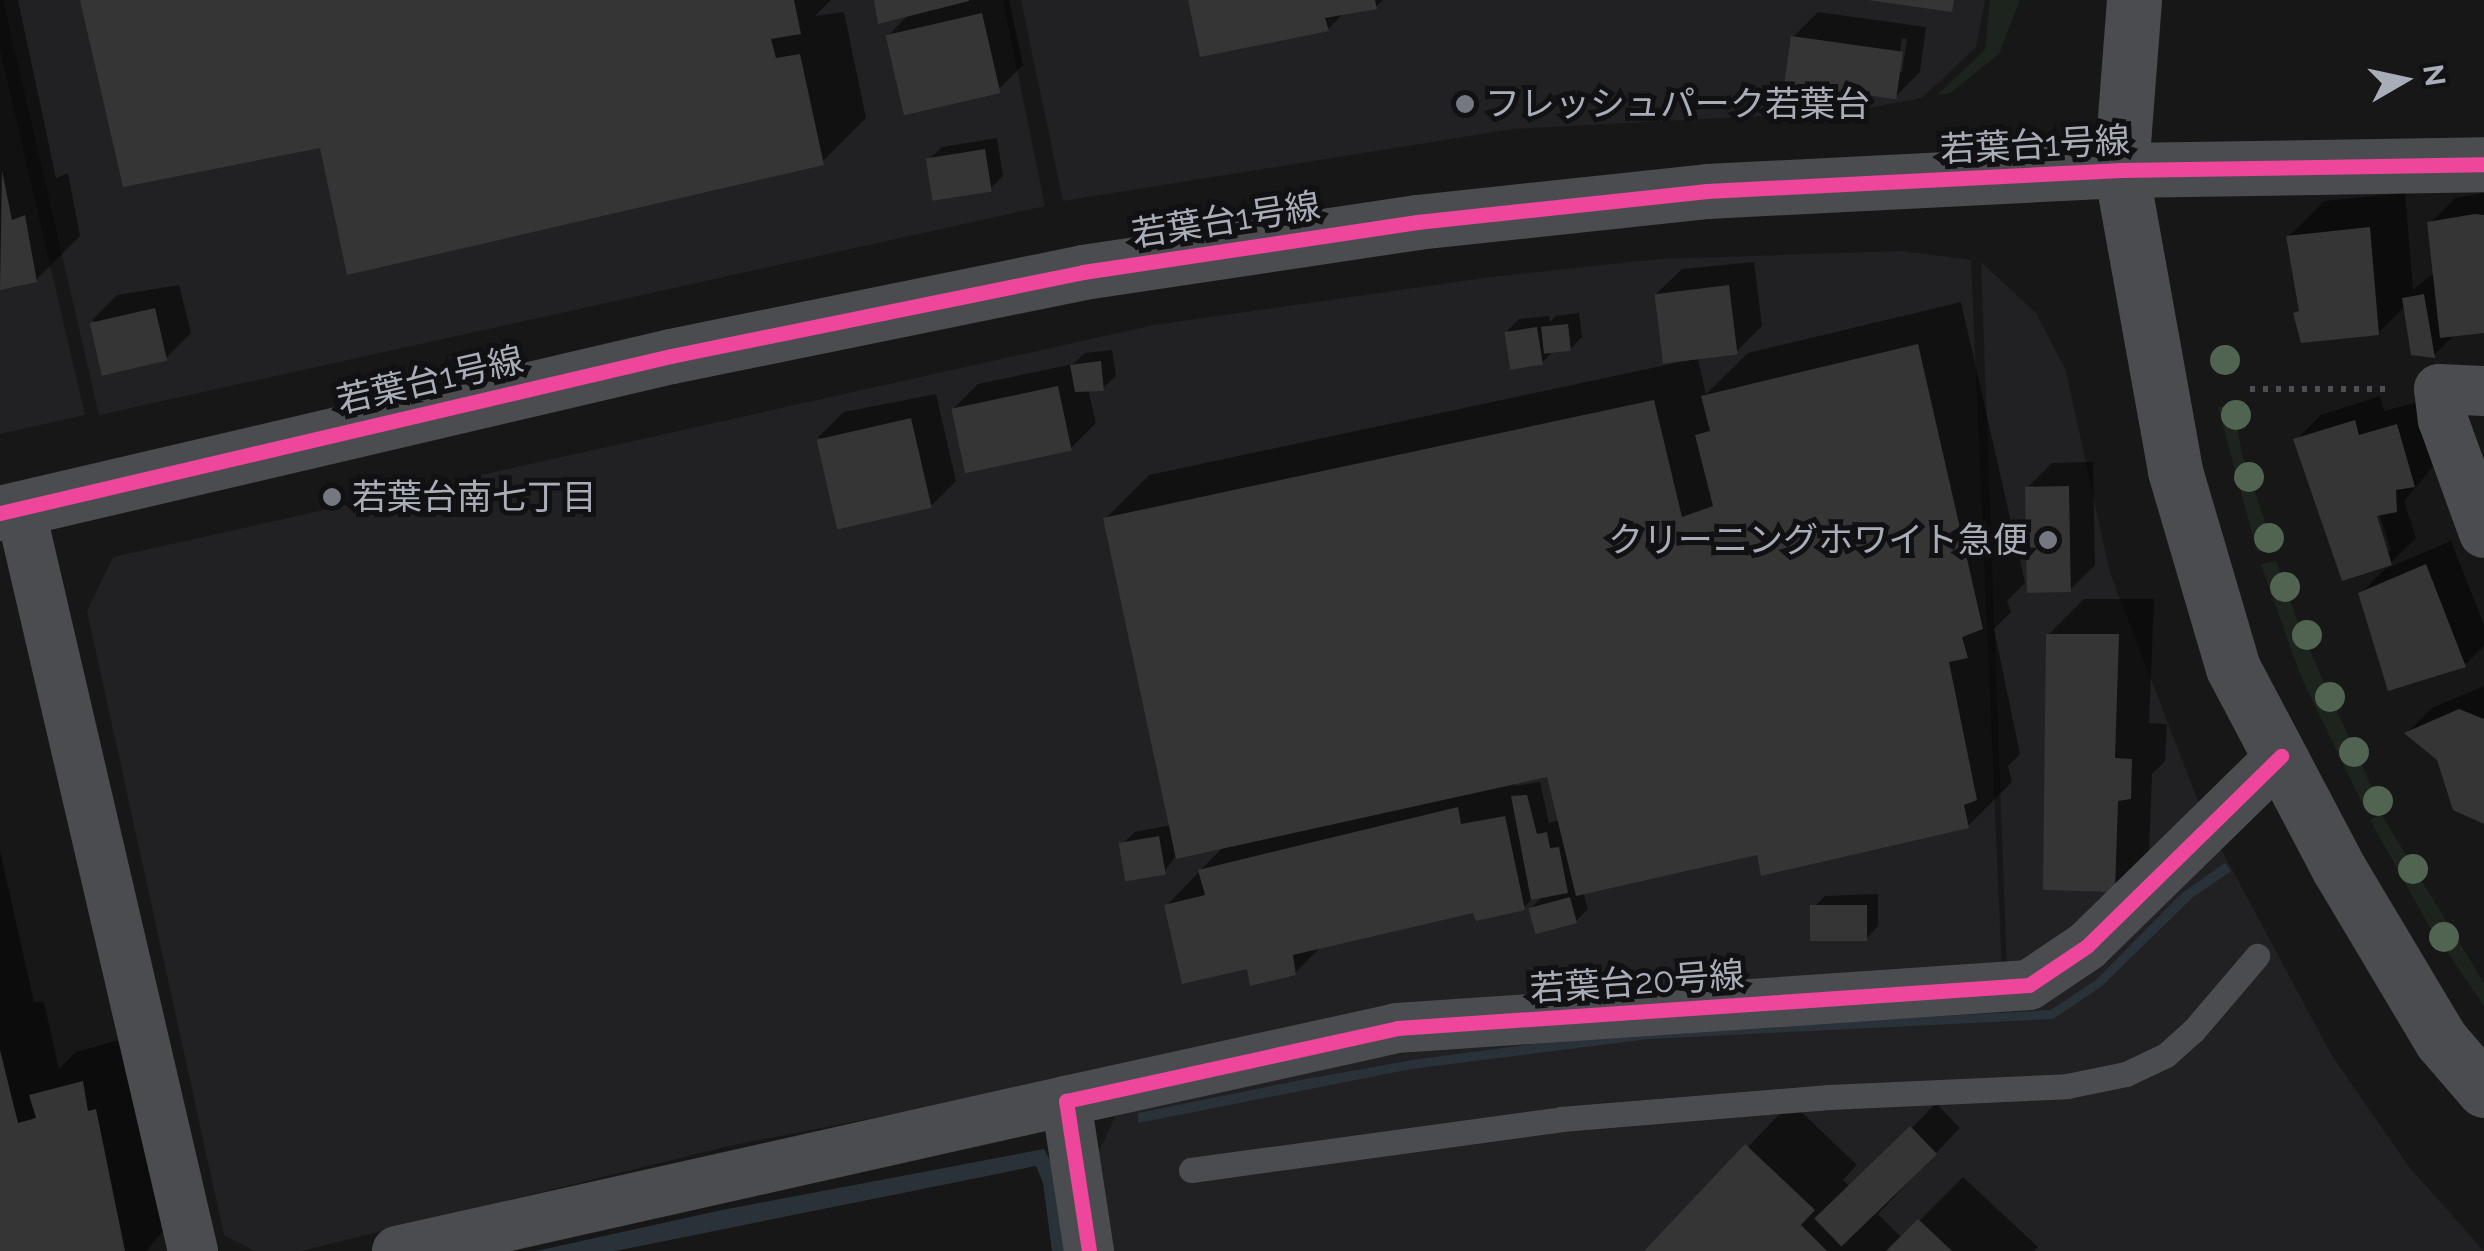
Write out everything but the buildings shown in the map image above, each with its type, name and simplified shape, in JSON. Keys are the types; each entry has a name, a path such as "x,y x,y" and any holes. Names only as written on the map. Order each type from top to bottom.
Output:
{"street":[{"path":"2134,0 2122,170 2175,471 2233,668 2339,869 2441,1040 2484,1090"},
{"name":"若葉台1号線","path":"10,510 670,356 1083,272 1417,222 1707,191 2122,170 2484,164"},
{"path":"2461,390 2444,420 2484,533"},
{"path":"10,510 193,1251"},
{"name":"若葉台20号線","path":"397,1251 1396,1028 2028,985 2087,946 2282,756"},
{"path":"1066,1101 1089,1251"}],"lane":[{"path":"1191,1170 1561,1119 1829,1097 2067,1086 2126,1074 2166,1055 2194,1031 2258,956"}],"path":[{"path":"2250,389 2461,390"}],"shaded area":[{"path":"3,0 1003,0 1045,206 99,415"},
{"name":"フレッシュパーク若葉台","path":"1021,0 1985,0 1976,47 1922,98 1853,111 1513,129 1063,201"},
{"path":"1990,0 2020,0 1999,54 1950,93 1937,95 1985,50"},
{"path":"0,50 85,415 0,434"},
{"path":"1903,251 1971,260 2002,972 1053,1083 729,1146 301,1251 254,1251 224,1235 87,611 113,557 1154,325 1491,277 1659,259"},
{"path":"1981,262 2036,313 2066,371 2110,573 2201,809 2087,920 2007,973"},
{"path":"2218,407 2234,407 2242,454 2274,548 2257,551"},
{"path":"2276,561 2303,636 2378,801 2364,807 2301,677 2261,564"},
{"path":"2381,814 2484,983 2484,1006 2428,924 2370,820"},
{"path":"2219,845 2331,1054 2409,1167 2484,1251 1110,1251 1098,1154 1118,1110 1364,1059 1487,1042 2014,1008"},
{"path":"2225,863 2231,871 2192,898 2102,986 2053,1019 1649,1039 1411,1069 1138,1123 1138,1113 1306,1079 1419,1059 1603,1035 2051,1010 2096,980 2182,893"},
{"path":"1044,1149 1058,1175 1068,1251 1052,1251 1043,1183 1036,1166 615,1251 536,1251 722,1210"}],"cycle path":[{"path":"0,513 671,356 1083,272 1417,222 1707,191 2121,170 2484,164"},
{"path":"1089,1251 1066,1101 1397,1028 2029,985 2087,946 2281,756"}],"place":[{"name":"フレッシュパーク若葉台","path":"1465,104"},
{"name":"若葉台南七丁目","path":"332,497"},
{"name":"クリーニングホワイト急便","path":"2048,540"}]}
